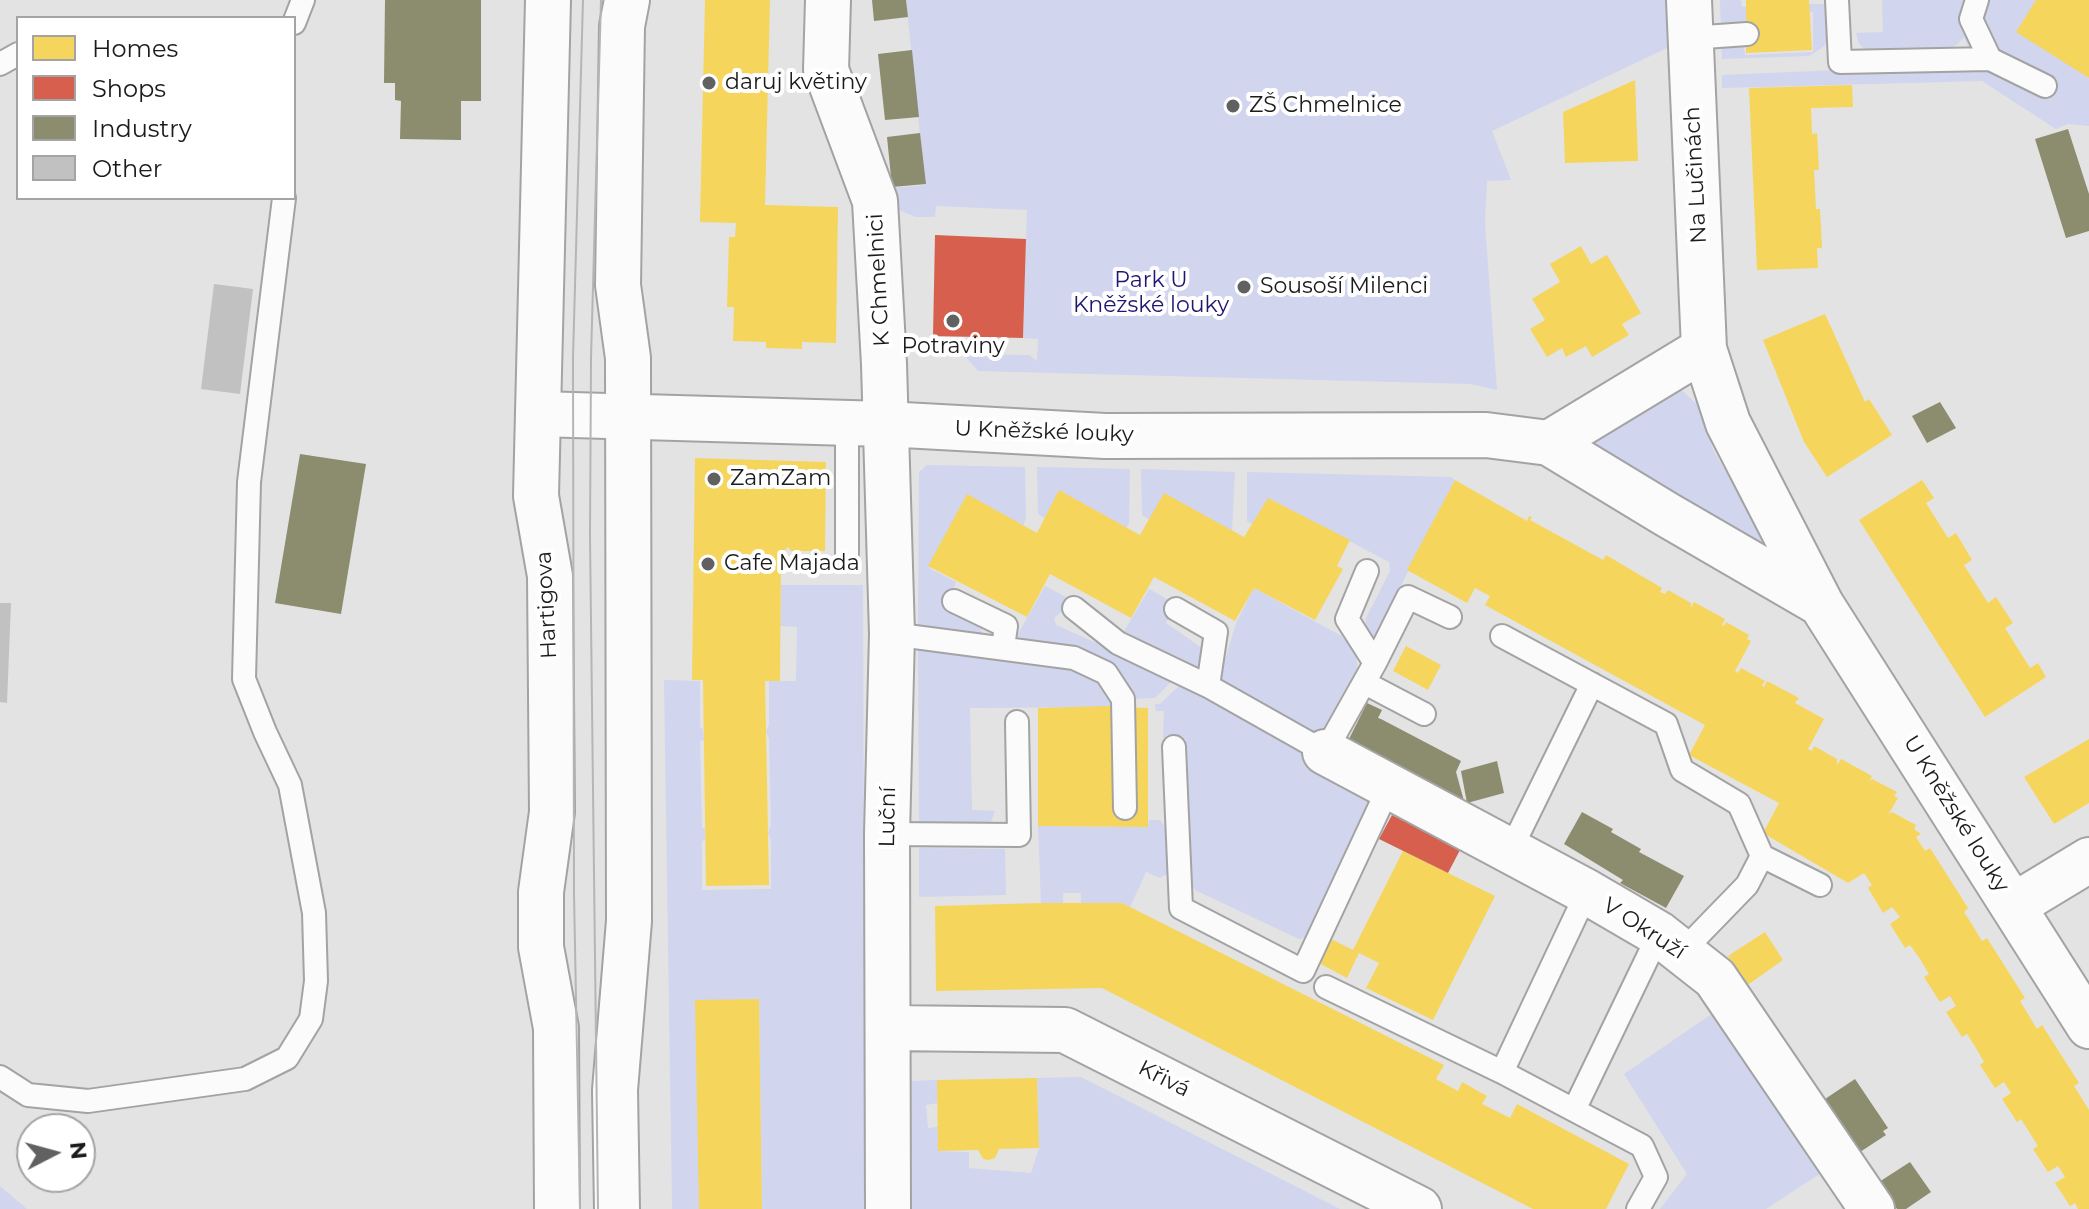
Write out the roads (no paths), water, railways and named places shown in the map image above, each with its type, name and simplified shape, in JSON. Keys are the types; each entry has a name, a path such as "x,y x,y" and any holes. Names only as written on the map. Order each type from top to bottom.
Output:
{"street":[{"name":"Hartigova","path":"548,0 536,496 550,576 552,812 541,892 541,947 556,1028 557,1209"},
{"path":"617,1209 615,1090 629,921 628,358 618,285 622,26 627,0"},
{"name":"K Chmelnici","path":"828,0 826,70 875,201 866,424"},
{"name":"Na Lučinách","path":"1689,19 1704,349"},
{"name":"U Kněžské louky","path":"1704,349 1728,423 1821,604 2089,1026"},
{"path":"1549,443 1704,349"},
{"name":"U Kněžské louky","path":"538,414 866,424 1105,436 1486,435 1549,443 1821,604"},
{"name":"Luční","path":"866,424 892,634 887,834 888,1209"},
{"name":"V Okruží","path":"1325,752 1587,892 1670,943 1715,978 1872,1209"},
{"path":"2013,906 2089,860"},
{"name":"Křivá","path":"889,1028 1065,1030 1419,1209"}],"lane":[{"path":"1837,0 1840,62 1990,59 2045,86"},
{"path":"1977,0 1971,19 1990,59"},
{"path":"1689,19 1747,34"},
{"path":"0,1077 28,1095 88,1101 245,1079 287,1058 311,1019 316,981 314,913 293,799 290,785 244,679 249,482 284,200"},
{"path":"847,554 866,424"},
{"path":"1367,571 1347,619 1370,673 1424,714"},
{"path":"1074,608 1118,643 1208,686 1325,752 1408,597 1450,617"},
{"path":"954,601 1006,626 1003,647"},
{"path":"1176,609 1216,632 1208,686"},
{"path":"892,634 1074,658 1106,673 1123,699 1125,808"},
{"path":"1502,636 1666,724 1682,770 1739,804 1762,856 1820,885"},
{"path":"1511,849 1592,684"},
{"path":"887,834 1019,835 1017,722"},
{"path":"1174,747 1181,908 1303,971 1389,787"},
{"path":"1574,1110 1670,943 1747,885 1762,856"},
{"path":"1502,1072 1587,892"},
{"path":"1326,987 1502,1072 1642,1146 1656,1177 1638,1209"}],"tram line":[{"path":"580,1209 574,893 573,357 583,0"},
{"path":"598,1209 590,537 591,358 601,0"}],"place":[{"name":"daruj květiny","path":"709,83"},
{"name":"ZŠ Chmelnice","path":"1233,106"},
{"name":"Sousoší Milenci","path":"1244,287"},
{"name":"Potraviny","path":"953,321"},
{"name":"ZamZam","path":"714,479"},
{"name":"Cafe Majada","path":"708,564"}],"park label":[{"name":"Park U Kněžské louky","path":"1151,294"}]}
